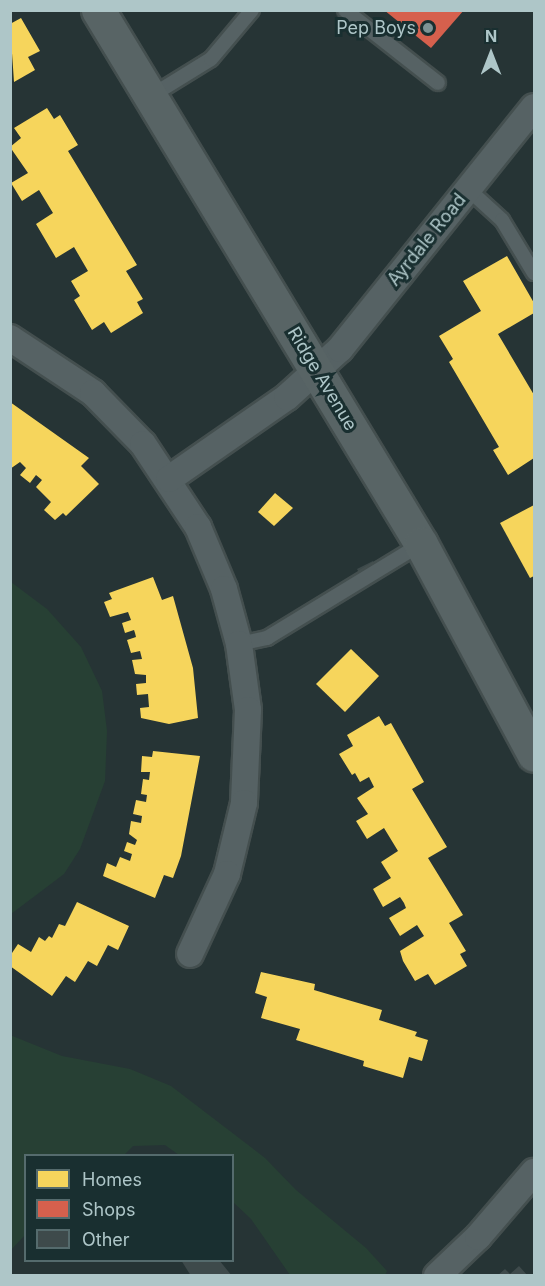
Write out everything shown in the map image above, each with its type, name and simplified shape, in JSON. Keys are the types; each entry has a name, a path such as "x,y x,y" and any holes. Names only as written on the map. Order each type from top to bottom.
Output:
{"main road":[{"name":"Ridge Avenue","path":"106,13 151,96 421,544 534,755"}],"street":[{"name":"Ayrdale Road","path":"169,478 287,397 317,371 361,324 534,107"},
{"path":"10,338 93,393 143,444 169,478 212,556 239,644 248,710 244,803 227,874 190,954"},
{"path":"437,1275 486,1229 534,1172"}],"lane":[{"path":"151,96 212,59 252,10"},
{"path":"345,10 438,83"},
{"path":"468,189 502,220 534,273"},
{"path":"239,644 267,638 421,544"}],"green space":[{"path":"11,582 47,609 81,647 102,691 107,731 105,781 80,849 64,874 11,914"},
{"path":"10,1035 62,1056 130,1069 171,1086 265,1158 296,1190 366,1248 387,1271 385,1275 290,1275 251,1219 234,1203 234,1154 178,1154 165,1145 133,1146 125,1154 24,1154 24,1236 11,1250"}],"building: Homes":[{"path":"21,18 40,51 28,57 35,70 14,82 10,24"},
{"path":"47,108 54,119 60,115 78,145 68,151 137,265 126,271 143,299 137,302 143,313 111,333 104,322 92,330 74,300 80,296 71,281 88,271 74,247 56,258 36,224 53,213 39,190 22,201 11,183 28,173 10,147 21,138 14,128"},
{"path":"507,256 534,303 534,313 498,334 534,395 534,458 508,475 493,450 499,447 449,362 453,359 439,336 481,311 463,281"},
{"path":"10,402 89,458 81,466 99,484 66,516 63,513 55,520 44,510 51,502 36,487 42,480 36,475 30,483 20,475 26,468 20,462 10,469"},
{"path":"275,493 293,508 274,526 258,512"},
{"path":"534,505 534,576 530,578 500,523"},
{"path":"153,577 162,600 173,596 193,668 198,718 169,724 141,718 140,708 149,707 148,694 137,695 136,684 146,683 146,675 135,674 132,660 142,659 140,651 131,653 127,640 136,637 135,633 134,630 125,633 122,623 131,620 128,612 110,617 104,602 112,599 109,593"},
{"path":"351,649 379,676 345,712 316,684"},
{"path":"379,716 385,726 391,723 424,782 412,789 447,847 428,858 463,915 449,923 466,951 460,954 467,966 435,985 428,974 415,981 403,961 400,951 424,936 417,925 400,936 389,918 406,908 404,903 400,897 383,907 373,889 391,878 381,862 398,851 384,828 367,839 356,821 368,814 357,798 374,787 369,777 360,782 355,773 352,775 339,754 353,746 347,735"},
{"path":"153,751 200,756 181,856 173,878 164,875 155,898 103,876 107,863 116,867 120,857 130,861 132,854 124,851 127,842 135,845 137,840 129,834 131,821 141,823 142,816 133,814 136,800 146,802 147,795 141,794 143,779 149,780 150,772 141,772 142,756 152,757"},
{"path":"77,902 129,926 118,950 108,945 97,966 88,961 75,982 66,976 52,996 10,966 10,956 18,944 31,952 39,937 45,941 49,936 52,938 59,924 65,926"},
{"path":"261,972 315,984 314,990 382,1010 379,1020 417,1032 415,1036 428,1040 422,1061 409,1057 403,1078 363,1066 364,1061 296,1040 300,1029 261,1018 267,997 255,993"}],"building: Shops":[{"name":"Pep Boys","path":"384,10 464,10 431,48"}],"building: Other":[{"path":"373,561 382,578 366,586 357,569"},
{"path":"182,1262 221,1262 232,1276 191,1276"},
{"path":"519,1266 528,1276 497,1276 505,1269 510,1274"}],"place":[{"name":"Pep Boys","path":"428,28"}]}
